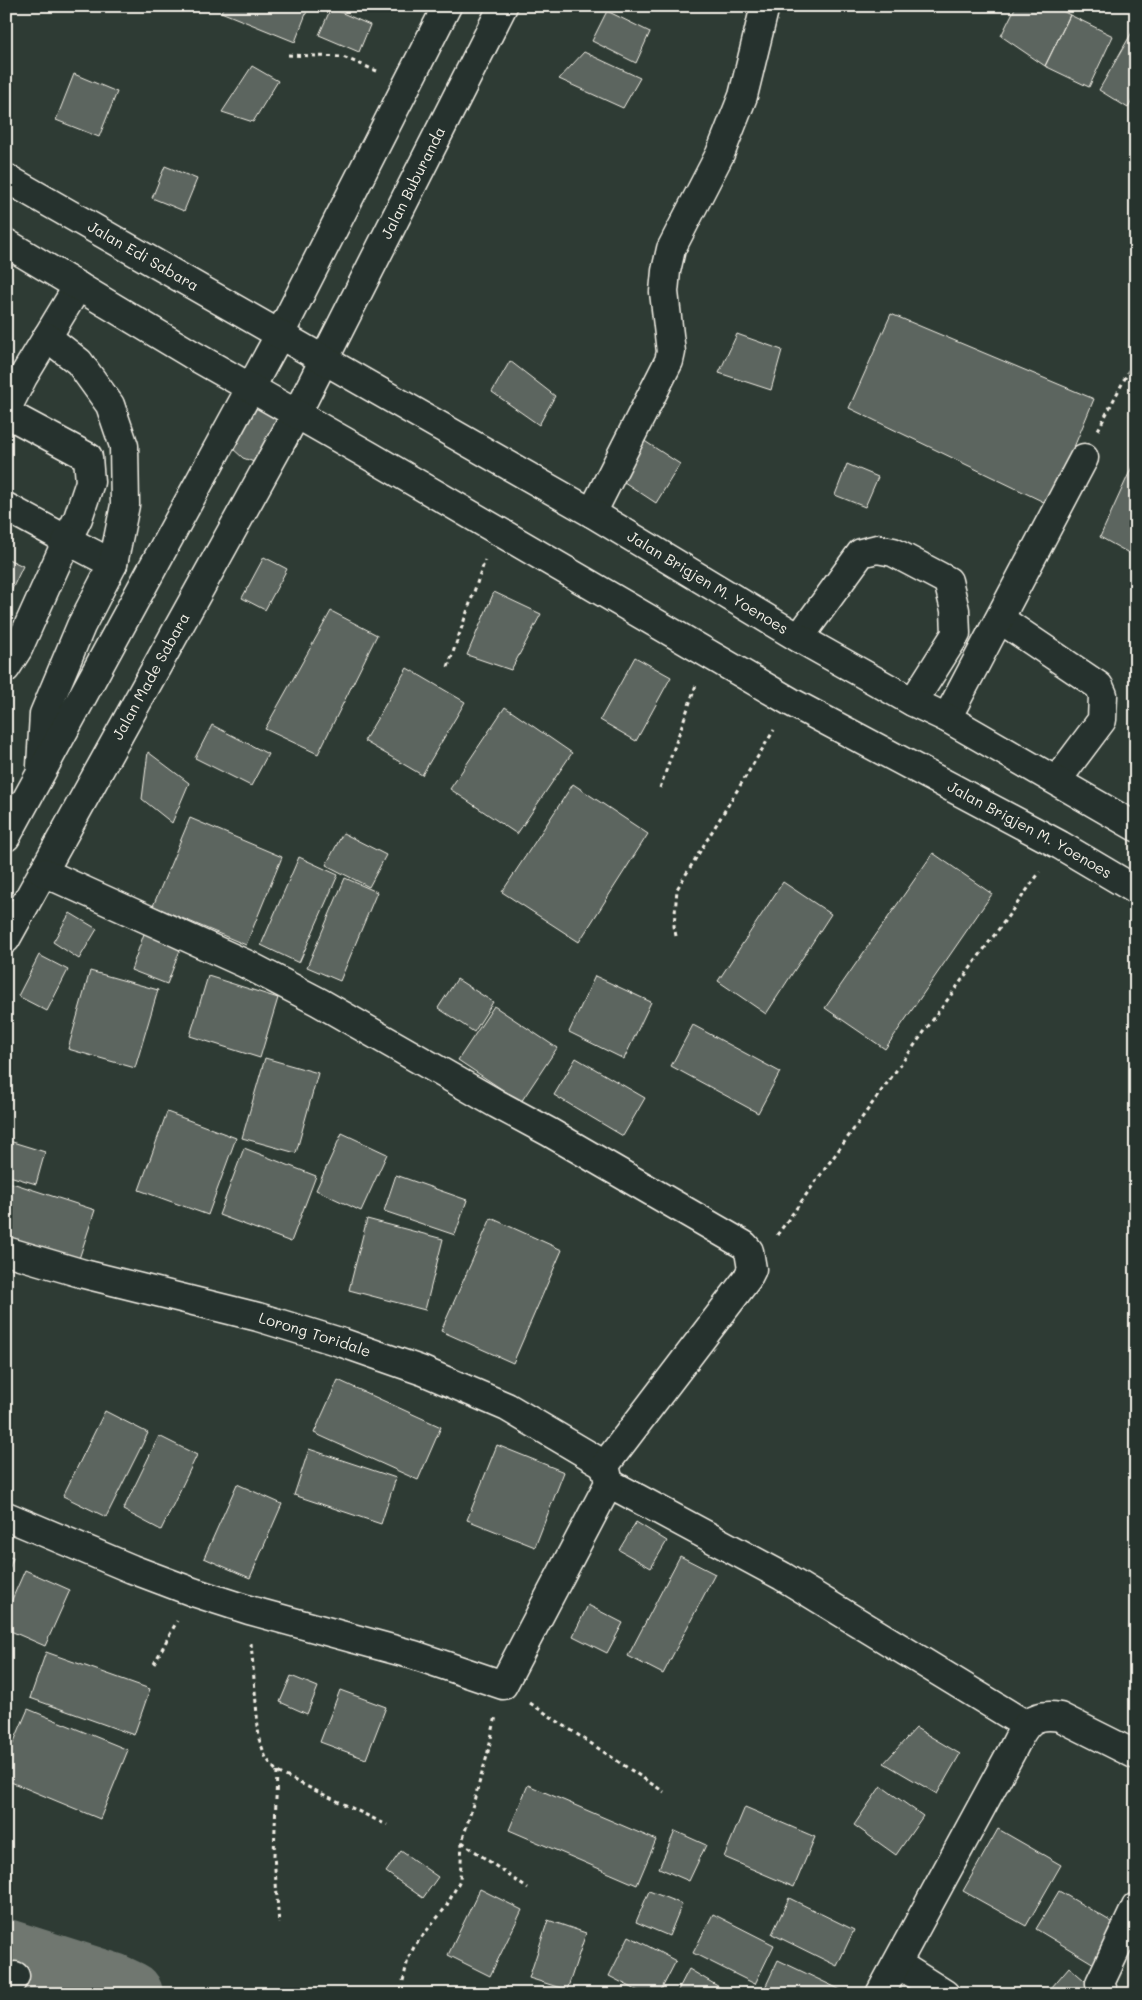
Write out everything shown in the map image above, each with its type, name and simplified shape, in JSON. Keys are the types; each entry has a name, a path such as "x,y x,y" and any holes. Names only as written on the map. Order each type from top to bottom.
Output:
{"street":[{"path":"6,837 280,334 447,6"},
{"name":"Jalan Buburanda","path":"297,413 503,6"},
{"path":"592,513 669,361 671,352 664,292 671,249 727,138 743,96 764,6"},
{"name":"Jalan Edi Sabara","path":"6,178 280,334"},
{"path":"10,251 78,286 191,354 251,387"},
{"path":"6,668 18,649 78,518 90,482 88,457 6,411 78,286"},
{"name":"Jalan Brigjen M. Yoenoes","path":"280,334 592,513 799,638 913,702 948,718 1136,827"},
{"path":"40,775 44,714 81,626 113,564 125,505 124,446 110,405 79,362 47,338"},
{"name":"Jalan Brigjen M. Yoenoes","path":"251,387 791,702 1060,845 1136,890"},
{"name":"Jalan Made Sabara","path":"6,939 297,413"},
{"path":"948,718 1084,458"},
{"path":"6,508 113,564"},
{"path":"799,638 861,553 877,549 893,552 948,581 955,610 956,634 913,702"},
{"path":"1000,619 1099,686 1103,695 1102,720 1057,780"},
{"path":"6,1516 192,1592 248,1610 414,1655 503,1685 607,1474 752,1268 749,1251 744,1245 549,1132 318,1002 246,964 43,872"},
{"name":"Lorong Toridale","path":"6,1251 84,1274 258,1317 344,1343 423,1371 507,1407 607,1474 782,1576 1026,1726"},
{"path":"880,1994 1026,1726 1037,1716 1060,1717 1136,1755"},
{"path":"1104,1994 1100,1983 1136,1906"},
{"path":"898,1964 945,1994"}],"path":[{"path":"288,55 343,57 364,64 407,85"},
{"path":"1084,458 1136,358"},
{"path":"448,667 474,587 497,529"},
{"path":"660,788 708,652"},
{"path":"676,936 674,926 677,889 791,702"},
{"path":"752,1268 1060,845"},
{"path":"154,1664 192,1592"},
{"path":"248,1610 259,1739 266,1758 278,1772 387,1825"},
{"path":"403,1981 408,1959 415,1945 446,1907 460,1880 462,1842 487,1756 503,1685 664,1792"},
{"path":"278,1772 274,1855 279,1924"},
{"path":"462,1842 528,1889"}],"building":[{"path":"224,6 309,6 295,42 221,12"},
{"path":"1016,6 1054,6 1070,15 1045,66 1001,36"},
{"path":"331,8 370,25 359,52 319,35"},
{"path":"607,11 650,32 636,63 592,41"},
{"path":"1070,15 1113,36 1089,87 1045,66"},
{"path":"1135,27 1136,94 1128,108 1099,90"},
{"path":"584,52 640,78 623,108 559,79"},
{"path":"252,66 278,81 253,122 222,112"},
{"path":"74,74 117,92 99,137 56,120"},
{"path":"165,166 197,179 184,211 152,198"},
{"path":"891,314 1094,399 1050,505 849,408"},
{"path":"737,334 782,350 771,390 719,373"},
{"path":"510,361 555,396 539,425 492,392"},
{"path":"263,384 277,386 290,394 299,405 303,420 302,434 296,447 285,458 257,463 243,458 232,448"},
{"path":"643,440 680,464 656,503 618,478"},
{"path":"1136,458 1136,557 1100,537"},
{"path":"847,464 878,477 865,507 835,495"},
{"path":"264,557 287,569 265,610 242,598"},
{"path":"6,558 23,566 6,602"},
{"path":"494,592 541,614 511,670 467,655"},
{"path":"331,611 377,635 318,754 265,729"},
{"path":"635,657 671,677 636,741 600,720"},
{"path":"407,668 465,702 422,775 364,741"},
{"path":"505,707 572,753 517,834 450,789"},
{"path":"212,725 268,754 251,786 195,758"},
{"path":"148,752 189,783 172,823 142,799"},
{"path":"573,784 648,834 579,942 502,892"},
{"path":"190,818 282,857 246,945 153,906"},
{"path":"343,833 386,855 369,887 326,865"},
{"path":"933,853 992,894 885,1049 825,1008"},
{"path":"299,857 338,875 299,963 261,945"},
{"path":"345,878 377,892 340,981 307,967"},
{"path":"783,882 831,914 766,1014 718,981"},
{"path":"70,913 97,929 79,959 53,942"},
{"path":"145,931 182,945 167,984 131,970"},
{"path":"39,955 68,970 47,1011 18,996"},
{"path":"90,971 158,990 135,1068 68,1049"},
{"path":"208,976 278,998 260,1058 190,1036"},
{"path":"595,976 651,1002 624,1059 569,1032"},
{"path":"457,979 493,1002 474,1032 438,1008"},
{"path":"494,1006 557,1048 521,1102 458,1060"},
{"path":"693,1025 780,1072 758,1113 671,1066"},
{"path":"265,1058 318,1073 296,1153 242,1138"},
{"path":"576,1058 645,1098 623,1136 554,1095"},
{"path":"167,1112 236,1138 208,1215 139,1190"},
{"path":"342,1133 387,1154 361,1211 316,1190"},
{"path":"6,1140 45,1152 36,1184 6,1175"},
{"path":"244,1148 316,1176 291,1242 219,1215"},
{"path":"396,1175 467,1200 455,1235 384,1211"},
{"path":"6,1181 95,1210 78,1262 6,1238"},
{"path":"491,1218 562,1250 513,1363 441,1331"},
{"path":"367,1219 443,1239 425,1310 349,1290"},
{"path":"338,1380 441,1427 418,1480 314,1433"},
{"path":"105,1411 148,1433 106,1517 63,1496"},
{"path":"159,1436 197,1455 161,1530 123,1510"},
{"path":"497,1445 564,1472 535,1547 467,1520"},
{"path":"309,1449 396,1478 381,1524 294,1495"},
{"path":"237,1484 282,1504 250,1578 204,1558"},
{"path":"636,1522 667,1541 651,1568 619,1550"},
{"path":"6,1556 13,1558 6,1578"},
{"path":"680,1556 715,1574 663,1674 628,1656"},
{"path":"25,1570 70,1590 45,1646 6,1629 6,1613"},
{"path":"588,1605 623,1623 607,1653 573,1636"},
{"path":"46,1652 150,1689 134,1735 30,1698"},
{"path":"291,1676 318,1687 307,1714 280,1702"},
{"path":"340,1690 386,1707 366,1759 320,1742"},
{"path":"28,1709 128,1750 100,1819 6,1780 6,1760"},
{"path":"916,1728 960,1754 937,1794 884,1763"},
{"path":"528,1785 656,1840 637,1885 509,1830"},
{"path":"881,1786 923,1816 896,1855 854,1825"},
{"path":"745,1807 815,1837 794,1887 724,1857"},
{"path":"998,1829 1061,1865 1026,1926 963,1891"},
{"path":"675,1831 706,1845 689,1881 659,1868"},
{"path":"401,1851 438,1877 423,1898 386,1872"},
{"path":"480,1889 522,1910 490,1976 448,1955"},
{"path":"649,1891 682,1904 669,1936 636,1922"},
{"path":"1059,1891 1117,1925 1094,1964 1036,1929"},
{"path":"789,1898 854,1930 837,1966 772,1934"},
{"path":"713,1914 774,1945 755,1984 693,1953"},
{"path":"548,1920 586,1933 567,1990 529,1978"},
{"path":"629,1936 676,1961 659,1994 644,1994 609,1976"},
{"path":"778,1960 843,1991 841,1994 762,1994"},
{"path":"1069,1967 1100,1994 1046,1994"},
{"path":"689,1969 731,1994 676,1994"}],"waterway":[{"path":"6,1952 113,1986 130,1994"}]}
